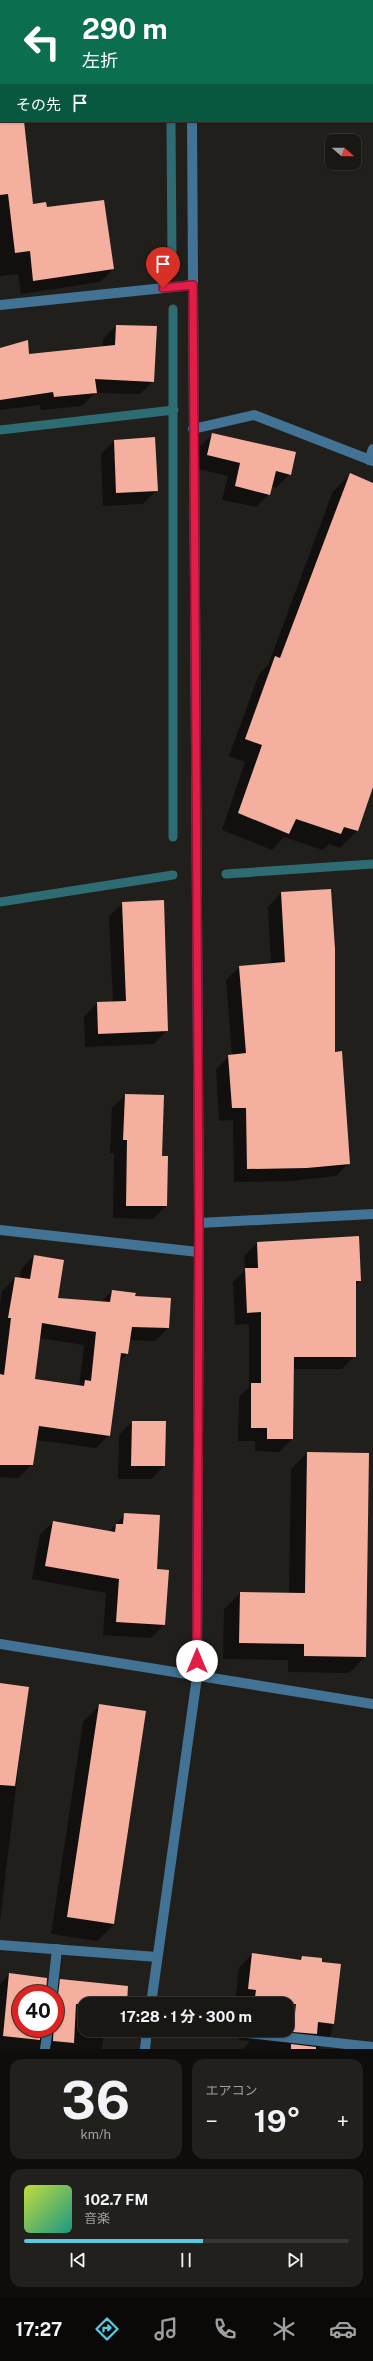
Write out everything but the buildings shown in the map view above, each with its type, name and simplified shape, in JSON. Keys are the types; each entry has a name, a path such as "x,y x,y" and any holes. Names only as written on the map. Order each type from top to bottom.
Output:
{"street":[{"path":"151,1997 197,1677 199,1223 192,122"},
{"path":"0,305 193,285"},
{"path":"193,429 254,415 371,460 373,449"},
{"path":"199,1223 373,1214"},
{"path":"0,1230 198,1252"},
{"path":"0,1644 197,1677 373,1704"},
{"path":"0,1945 157,1957"},
{"path":"53,1985 57,1949"},
{"path":"45,2049 47,2037"},
{"path":"145,2049 146,2037"},
{"path":"283,2037 373,2047"}],"waterway":[{"path":"171,122 172,259"},
{"path":"173,309 173,837"},
{"path":"0,430 174,410"},
{"path":"226,874 373,864"},
{"path":"0,902 173,875"}],"route":[{"path":"163,288 193,285 199,1223 197,1661"}]}
